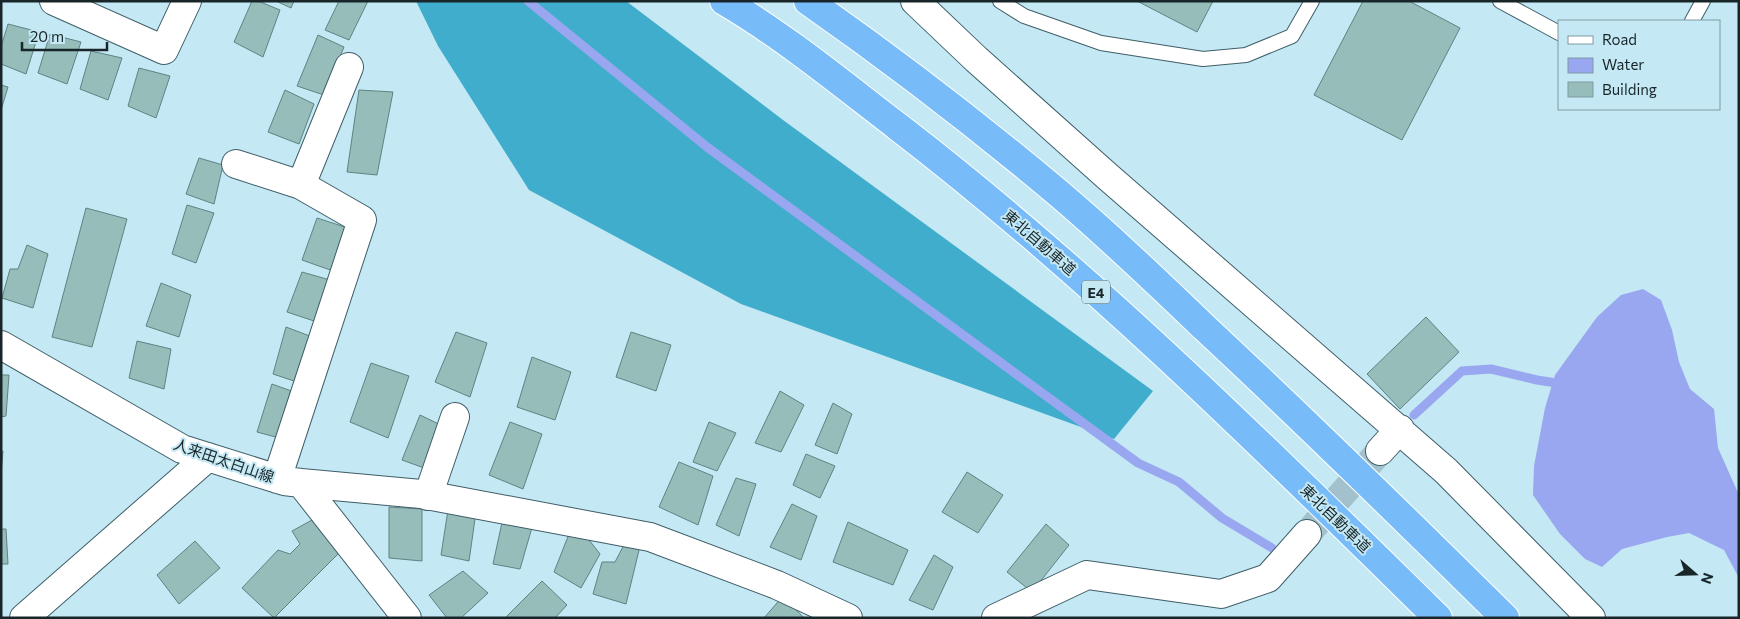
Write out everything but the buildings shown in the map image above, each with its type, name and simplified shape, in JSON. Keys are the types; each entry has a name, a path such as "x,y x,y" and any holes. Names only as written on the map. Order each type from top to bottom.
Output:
{"highway":[{"name":"東北自動車道","path":"724,1 746,14 843,84 935,155 1028,231 1130,321 1260,444 1438,618"},
{"path":"808,1 948,104 1058,193 1164,289 1312,428 1505,618"}],"street":[{"path":"54,1 164,50 187,1"},
{"path":"915,1 976,59 1107,176 1400,429 1446,471 1591,618"},
{"path":"300,185 349,67"},
{"path":"236,164 300,185 362,220 289,481 407,618"},
{"name":"人来田太白山線","path":"1,345 182,449 289,481 428,496 650,537 777,585 848,618"},
{"path":"428,496 455,417"},
{"path":"1380,451 1400,429"},
{"path":"24,618 208,457"},
{"path":"996,618 1087,575 1221,594 1268,578 1307,534"}],"lane":[{"path":"1000,1 1024,16 1101,43 1204,59 1246,55 1292,36 1312,1"},
{"path":"1500,1 1558,32"},
{"path":"1693,20 1703,1"}],"shaded area":[{"path":"416,1 626,1 783,120 1153,391 1114,439 741,304 529,190 438,46"}],"water":[{"path":"1643,289 1661,300 1672,330 1679,362 1690,389 1714,409 1718,448 1739,495 1739,578 1724,550 1689,533 1622,549 1602,567 1585,559 1560,534 1533,495 1534,466 1545,408 1555,375 1597,317 1621,295"}],"waterway":[{"path":"528,1 707,147 1138,463 1179,482 1222,518 1272,548"},
{"path":"1414,415 1462,371 1491,369 1563,384"}],"tunnel":[{"path":"1307,534 1380,451"}]}
